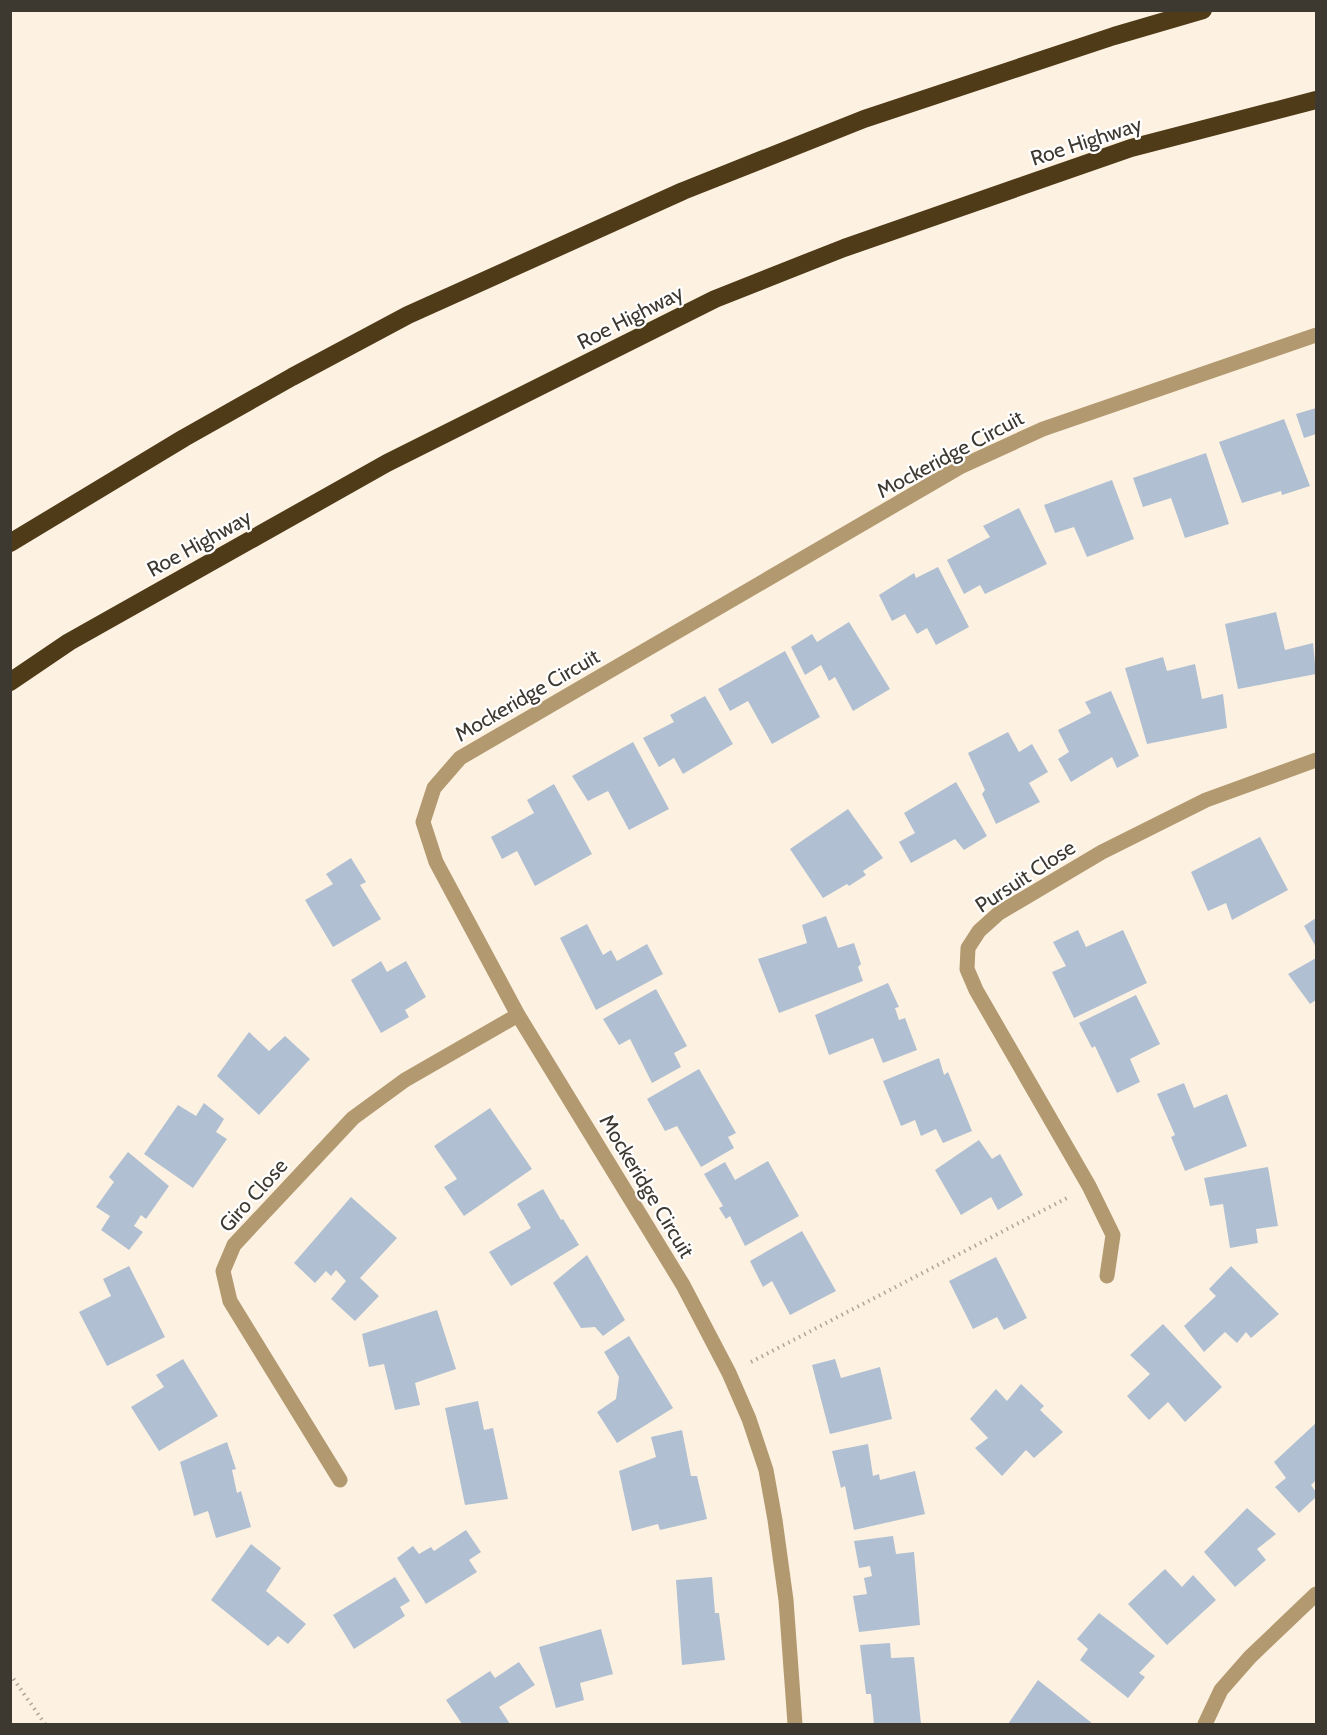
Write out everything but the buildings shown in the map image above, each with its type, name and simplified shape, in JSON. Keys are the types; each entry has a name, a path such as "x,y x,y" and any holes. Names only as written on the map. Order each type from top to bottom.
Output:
{"highway":[{"path":"10,543 184,438 408,315 683,191 864,119 1114,36 1203,10"},
{"name":"Roe Highway","path":"10,682 69,642 387,463 715,299 844,248 1131,148 1317,100"}],"street":[{"name":"Mockeridge Circuit","path":"795,1725 786,1600 776,1520 766,1470 749,1419 729,1373 683,1285 518,1015 436,862 423,822 434,788 460,758 960,467 1043,429 1317,335"},
{"name":"Pursuit Close","path":"1107,1276 1113,1235 1089,1186 976,990 967,969 968,948 979,931 999,914 1102,852 1206,800 1317,760"},
{"name":"Giro Close","path":"340,1480 230,1301 223,1271 234,1245 353,1118 405,1080 518,1015"},
{"path":"1204,1725 1221,1690 1250,1657 1317,1594"}],"path":[{"path":"747,1364 1089,1186"},
{"path":"10,1674 45,1725"}]}
